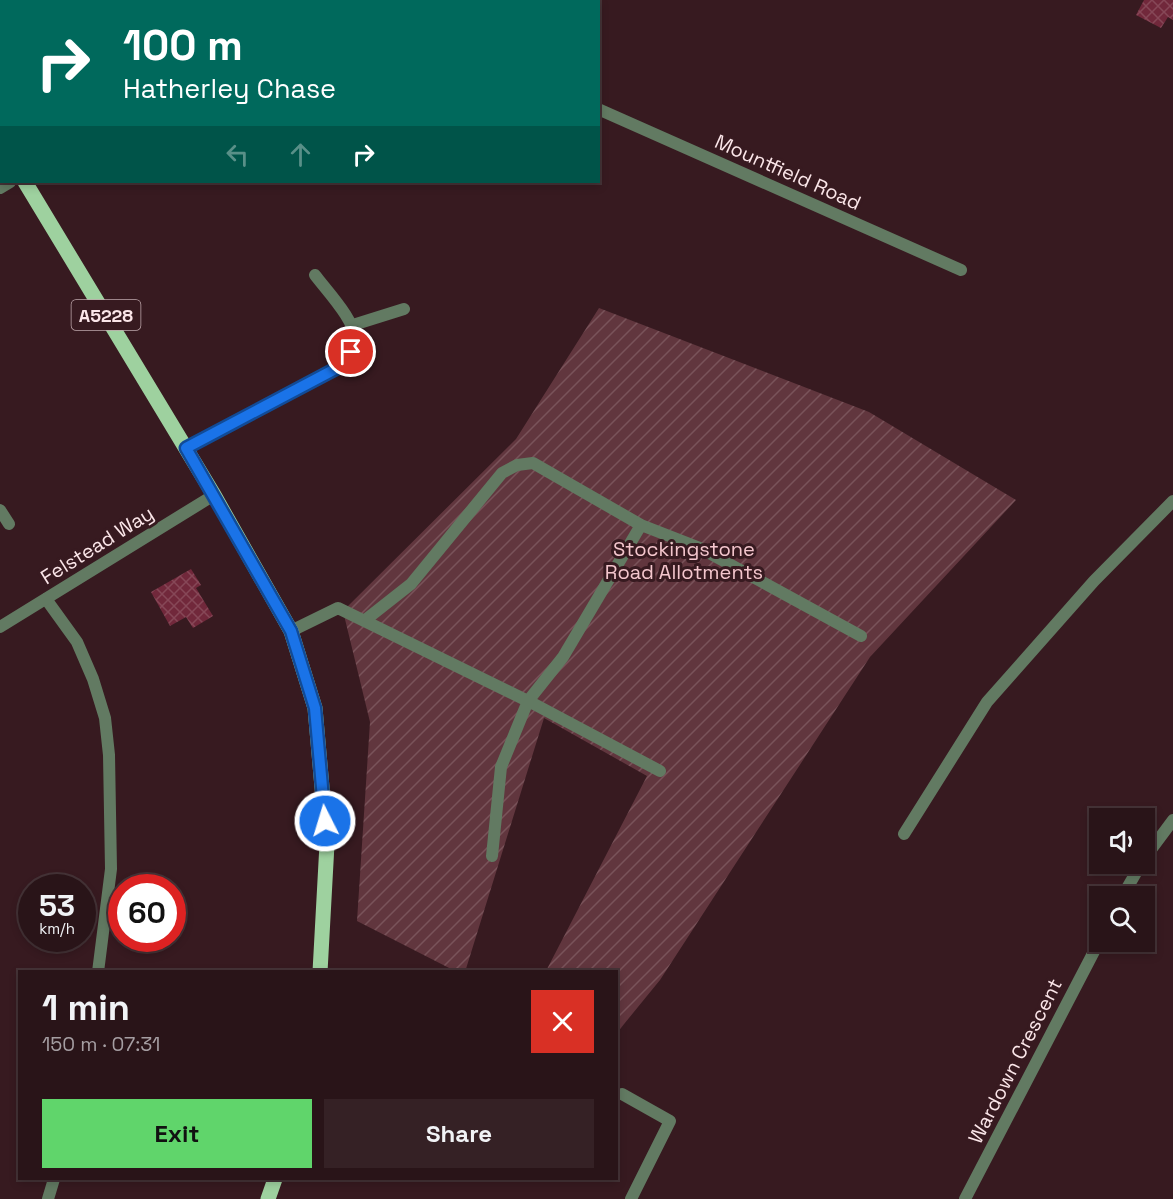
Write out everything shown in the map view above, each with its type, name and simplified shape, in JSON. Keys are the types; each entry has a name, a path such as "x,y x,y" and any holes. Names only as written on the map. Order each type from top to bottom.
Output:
{"main road":[{"name":"A5228","path":"26,183 214,495 291,631 315,708 327,844 320,970"},
{"path":"268,1199 274,1180"}],"street":[{"name":"Mountfield Road","path":"600,110 961,270"},
{"path":"186,448 341,366 351,352 355,340 353,325 315,275"},
{"path":"353,325 404,309"},
{"path":"364,621 411,584 502,473 517,465 533,463 640,525 700,548 861,636"},
{"name":"Felstead Way","path":"0,627 214,495"},
{"path":"904,834 987,702 1094,581 1173,501"},
{"path":"0,510 9,524"},
{"path":"492,856 501,767 528,701 562,657 640,525"},
{"path":"46,599 77,642 93,679 105,718 110,755 111,869 98,970"},
{"path":"291,631 338,608 528,701 660,771"},
{"path":"1155,844 1173,820"},
{"name":"Wardown Crescent","path":"965,1199 1094,952"},
{"path":"622,1094 670,1121 632,1199"},
{"path":"48,1199 54,1180"}],"green space":[{"name":"Stockingstone Road Allotments","path":"599,308 869,412 1016,500 870,657 660,980 620,1029 618,1027 618,970 547,970 647,776 544,718 466,970 453,970 357,921 370,722 343,611 516,439"}],"building":[{"path":"1144,0 1173,0 1173,20 1168,17 1161,28 1136,15"},
{"path":"191,569 201,585 196,588 213,616 193,628 186,617 170,626 151,592"}],"route":[{"path":"325,821 315,708 291,631 186,448 341,366 351,352"}]}
